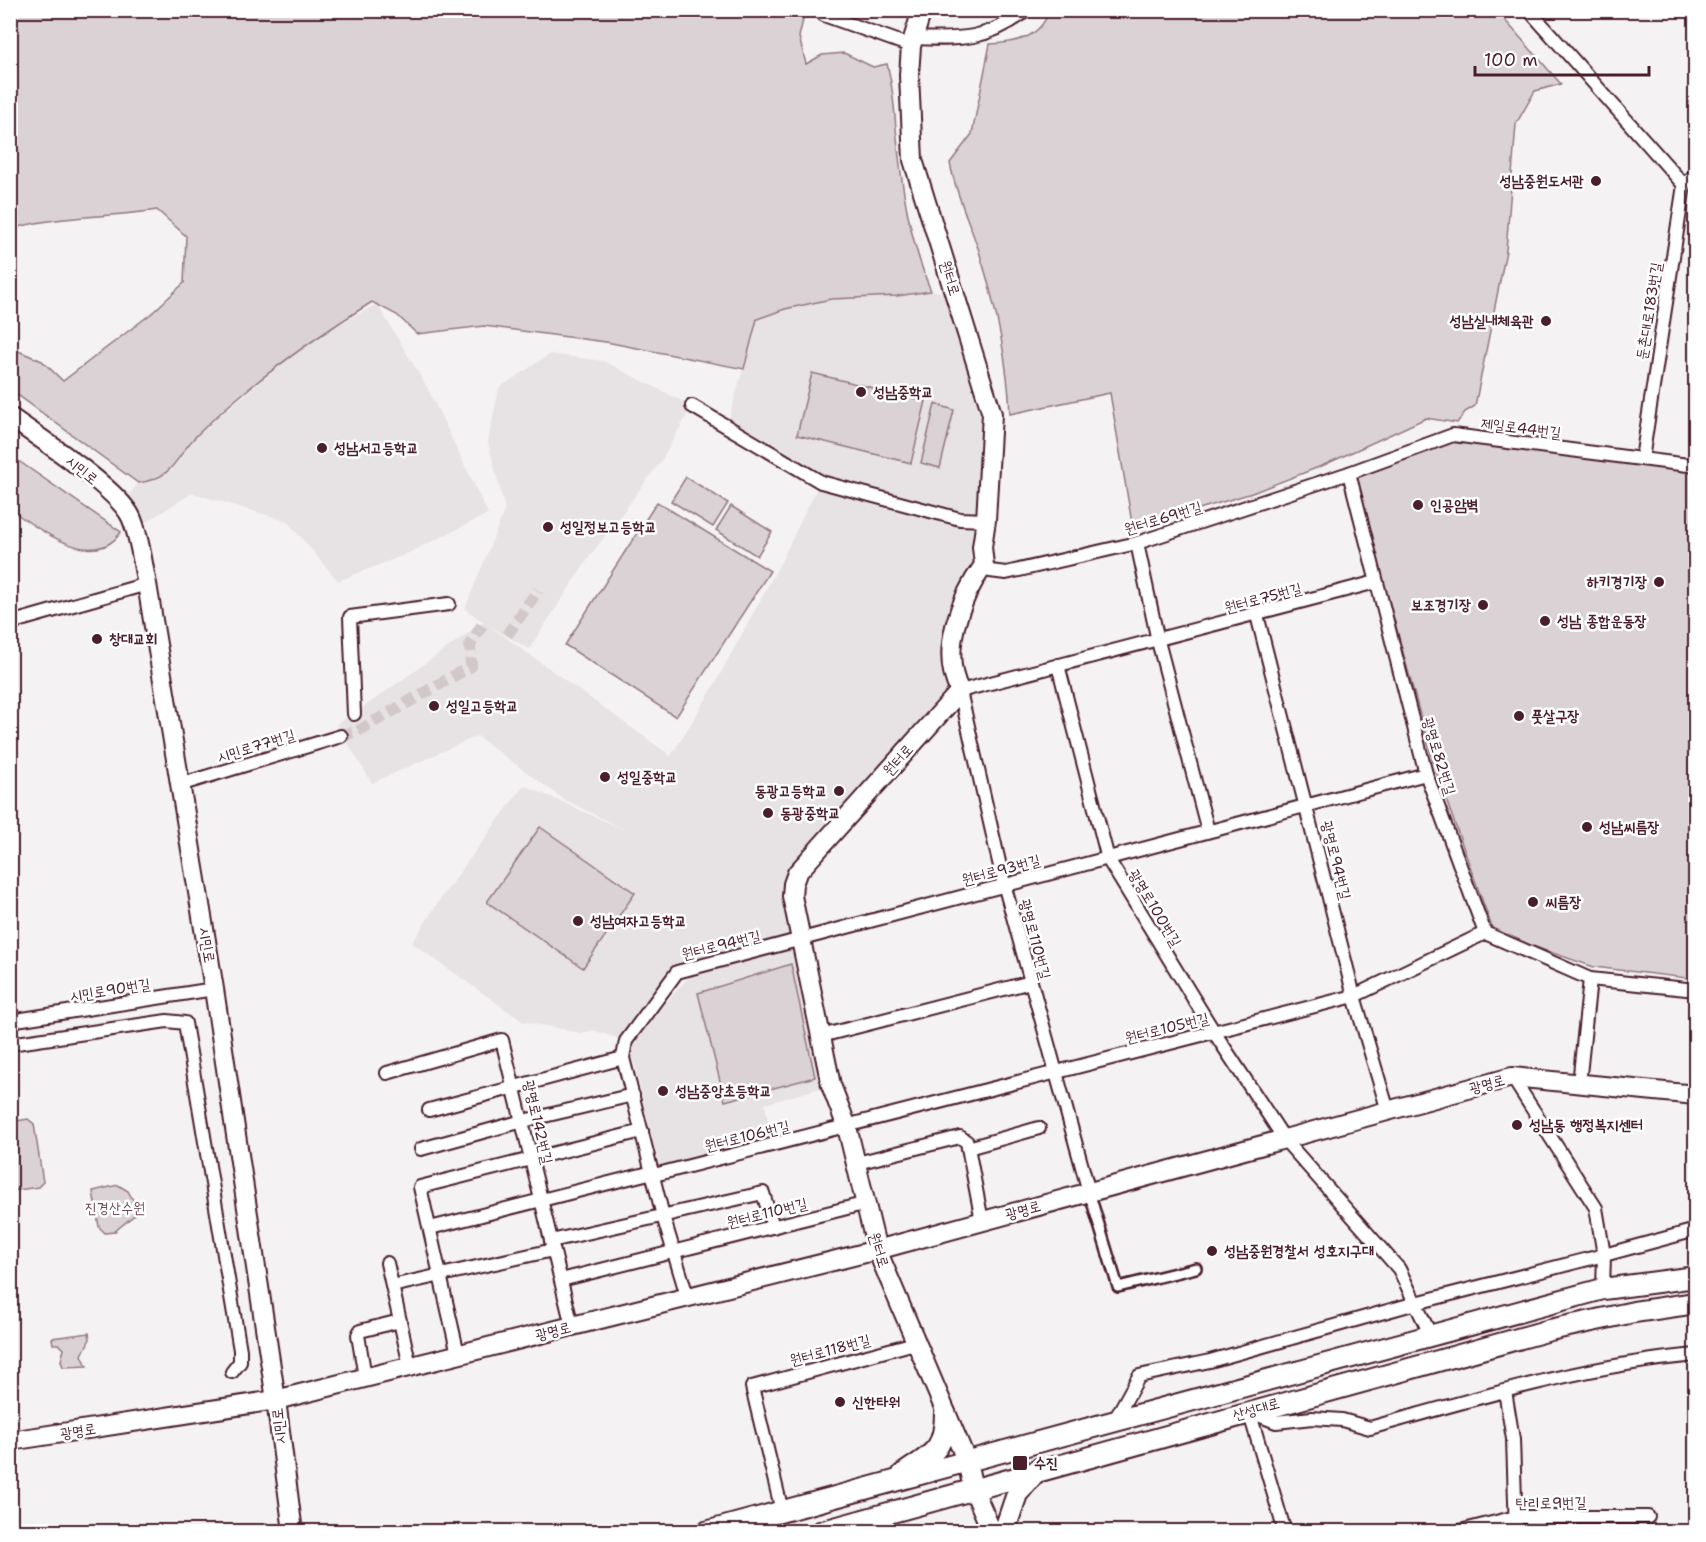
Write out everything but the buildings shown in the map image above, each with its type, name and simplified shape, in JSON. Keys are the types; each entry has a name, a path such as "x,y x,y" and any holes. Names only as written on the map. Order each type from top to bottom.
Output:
{"main road":[{"name":"원터로","path":"922,10 912,42 909,75 913,160 992,414 986,520 982,547 984,566"},
{"name":"시민로","path":"10,417 72,462 123,504 135,529 147,584 214,989 276,1400 293,1532"},
{"path":"960,691 954,681 952,647 954,630 971,582 984,566"},
{"name":"원터로","path":"960,691 797,873 792,896 831,1085 848,1127 877,1250 967,1462 974,1488 992,1532"},
{"name":"광명로","path":"10,1441 276,1400 877,1250 1512,1077 1695,1095"},
{"name":"산성대로","path":"706,1532 1603,1289 1695,1277"},
{"name":"산성대로","path":"820,1532 1038,1469 1550,1330 1634,1312 1695,1303"},
{"path":"891,1483 931,1456 942,1444 945,1432 945,1413"},
{"path":"1004,1532 1017,1494 1038,1469"}],"street":[{"path":"825,10 824,15 912,42 960,40 1010,25 1027,10"},
{"path":"1529,10 1684,185 1695,174"},
{"name":"둔촌대로183번길","path":"1642,459 1684,185"},
{"path":"692,406 821,482 960,519 986,520"},
{"name":"제일로44번길","path":"1348,473 1453,435 1695,466"},
{"name":"원터로69번길","path":"984,566 990,571 1006,573 1137,543 1348,473"},
{"name":"광명로82번길","path":"1348,473 1426,774 1485,933"},
{"path":"1137,543 1158,641 1208,831"},
{"name":"원터로75번길","path":"960,691 1158,641 1376,582"},
{"path":"10,622 147,584"},
{"path":"354,714 350,617 449,604"},
{"name":"광명로94번길","path":"1257,615 1308,808 1354,996 1388,1111"},
{"name":"광명로100번길","path":"1058,665 1108,859 1214,1032 1285,1140"},
{"name":"광명로110번길","path":"960,691 1004,884 1089,1192"},
{"name":"시민로77번길","path":"179,785 341,736"},
{"name":"원터로93번길","path":"802,939 1208,831 1308,808 1426,774"},
{"path":"1485,933 1590,979 1695,990"},
{"name":"원터로105번길","path":"848,1127 1354,996 1485,933"},
{"name":"원터로94번길","path":"623,1058 626,1041 677,972 802,939"},
{"path":"1579,1084 1590,979"},
{"path":"821,1036 1031,982"},
{"name":"시민로90번길","path":"10,1021 214,989"},
{"path":"10,1044 175,1020 185,1023 240,1350 240,1362 232,1372"},
{"name":"광명로142번길","path":"387,1073 502,1041 515,1086 572,1326"},
{"path":"429,1110 623,1058 663,1216 688,1299"},
{"path":"1512,1077 1596,1208 1604,1255 1603,1289"},
{"path":"421,1149 523,1120 633,1095"},
{"name":"원터로106번길","path":"430,1228 848,1127"},
{"path":"968,1148 1039,1128"},
{"path":"458,1354 420,1187 642,1131"},
{"path":"857,1163 960,1137 967,1142 982,1221"},
{"path":"1285,1140 1399,1269 1431,1336"},
{"path":"1089,1192 1118,1287 1196,1268"},
{"path":"392,1286 441,1276 663,1216 763,1193 772,1227"},
{"name":"원터로110번길","path":"561,1280 867,1203"},
{"path":"1113,1423 1139,1376 1210,1361 1416,1303 1695,1230"},
{"path":"387,1263 410,1366"},
{"path":"365,1377 358,1335 360,1331 400,1321"},
{"name":"원터로118번길","path":"782,1511 752,1387 915,1343"},
{"path":"1249,1411 1276,1422 1312,1418 1342,1420 1371,1428 1506,1391 1648,1359 1695,1354"},
{"path":"1506,1391 1513,1439 1516,1532"},
{"path":"1249,1411 1285,1532"},
{"name":"탄리로9번길","path":"1456,1532 1516,1517 1648,1517"}],"shaded area":[{"path":"931,291 954,293 992,414 984,565 954,630 955,697 795,878 802,939 677,972 626,1041 593,1030 581,1033 522,1021 412,943 441,898 524,785 627,831 562,798 477,736 372,783 336,724 354,714 484,622 465,609 505,509 488,442 499,388 550,354 603,361 692,406 661,461 590,556 529,649 488,625 671,756 711,691 781,562 820,482 728,422 757,319 784,309 831,299 897,296"},
{"name":"성남서고등학교","path":"377,304 428,389 488,514 404,555 338,581 287,521 192,493 135,529 123,504 138,483 156,480 178,462 198,434 309,341"},
{"path":"799,944 831,1085 765,1104 772,1142 661,1169 648,1124 630,1042 690,976"}],"green space":[{"path":"11,10 805,11 799,37 806,64 822,55 844,53 873,67 887,64 907,211 923,271 931,291 897,296 831,299 785,309 757,319 744,369 606,342 484,326 417,334 397,315 372,302 304,347 239,396 199,433 168,471 151,480 138,483 11,390 11,348 42,361 63,381 152,313 184,283 186,236 157,210 46,221 11,229"},
{"path":"1049,11 1497,11 1561,84 1535,91 1516,124 1506,251 1475,406 1465,412 1457,423 1426,418 1324,465 1252,493 1133,529 1110,393 1010,414 1004,352 995,311 979,251 959,197 950,163 972,134 990,44 1026,37 1040,27"},
{"path":"812,373 926,401 911,463 797,435"},
{"path":"935,404 954,410 940,468 921,463"},
{"name":"성남 종합운동장","path":"1453,435 1695,468 1695,979 1594,967 1494,933 1434,766 1355,476"},
{"path":"10,455 121,532 110,543 96,548 82,548 51,536 11,510"},
{"path":"686,477 728,503 713,527 671,501"},
{"path":"657,502 770,571 676,717 565,645"},
{"path":"731,506 772,532 757,556 716,530"},
{"path":"540,827 635,893 583,968 487,902"},
{"path":"791,964 815,1077 725,1101 698,993"},
{"path":"28,1119 34,1124 43,1182 38,1187 12,1191 11,1122"},
{"name":"진경산수원","path":"118,1185 128,1191 139,1211 114,1232 105,1233 99,1227 93,1191"},
{"path":"89,1333 90,1339 82,1355 87,1366 63,1367 61,1361 64,1349 59,1344 53,1344 52,1338"}],"tunnel":[{"path":"507,635 538,590"},
{"path":"341,736 358,731 471,666 470,645 484,622"}],"place":[{"name":"성남중원도서관","path":"1596,181"},
{"name":"성남실내체육관","path":"1546,321"},
{"name":"성남중학교","path":"861,392"},
{"name":"성남서고등학교","path":"322,448"},
{"name":"인공암벽","path":"1418,505"},
{"name":"성일정보고등학교","path":"548,527"},
{"name":"하키경기장","path":"1659,582"},
{"name":"보조경기장","path":"1483,605"},
{"name":"성남 종합운동장","path":"1545,621"},
{"name":"창대교회","path":"97,639"},
{"name":"성일고등학교","path":"434,706"},
{"name":"풋살구장","path":"1519,716"},
{"name":"성일중학교","path":"605,777"},
{"name":"동광고등학교","path":"839,791"},
{"name":"동광중학교","path":"768,813"},
{"name":"성남씨름장","path":"1587,827"},
{"name":"씨름장","path":"1533,902"},
{"name":"성남여자고등학교","path":"578,921"},
{"name":"성남중앙초등학교","path":"663,1091"},
{"name":"성남동 행정복지센터","path":"1517,1125"},
{"name":"성남중원경찰서 성호지구대","path":"1212,1251"},
{"name":"신한타워","path":"840,1402"},
{"name":"수진","path":"1020,1463"}]}
